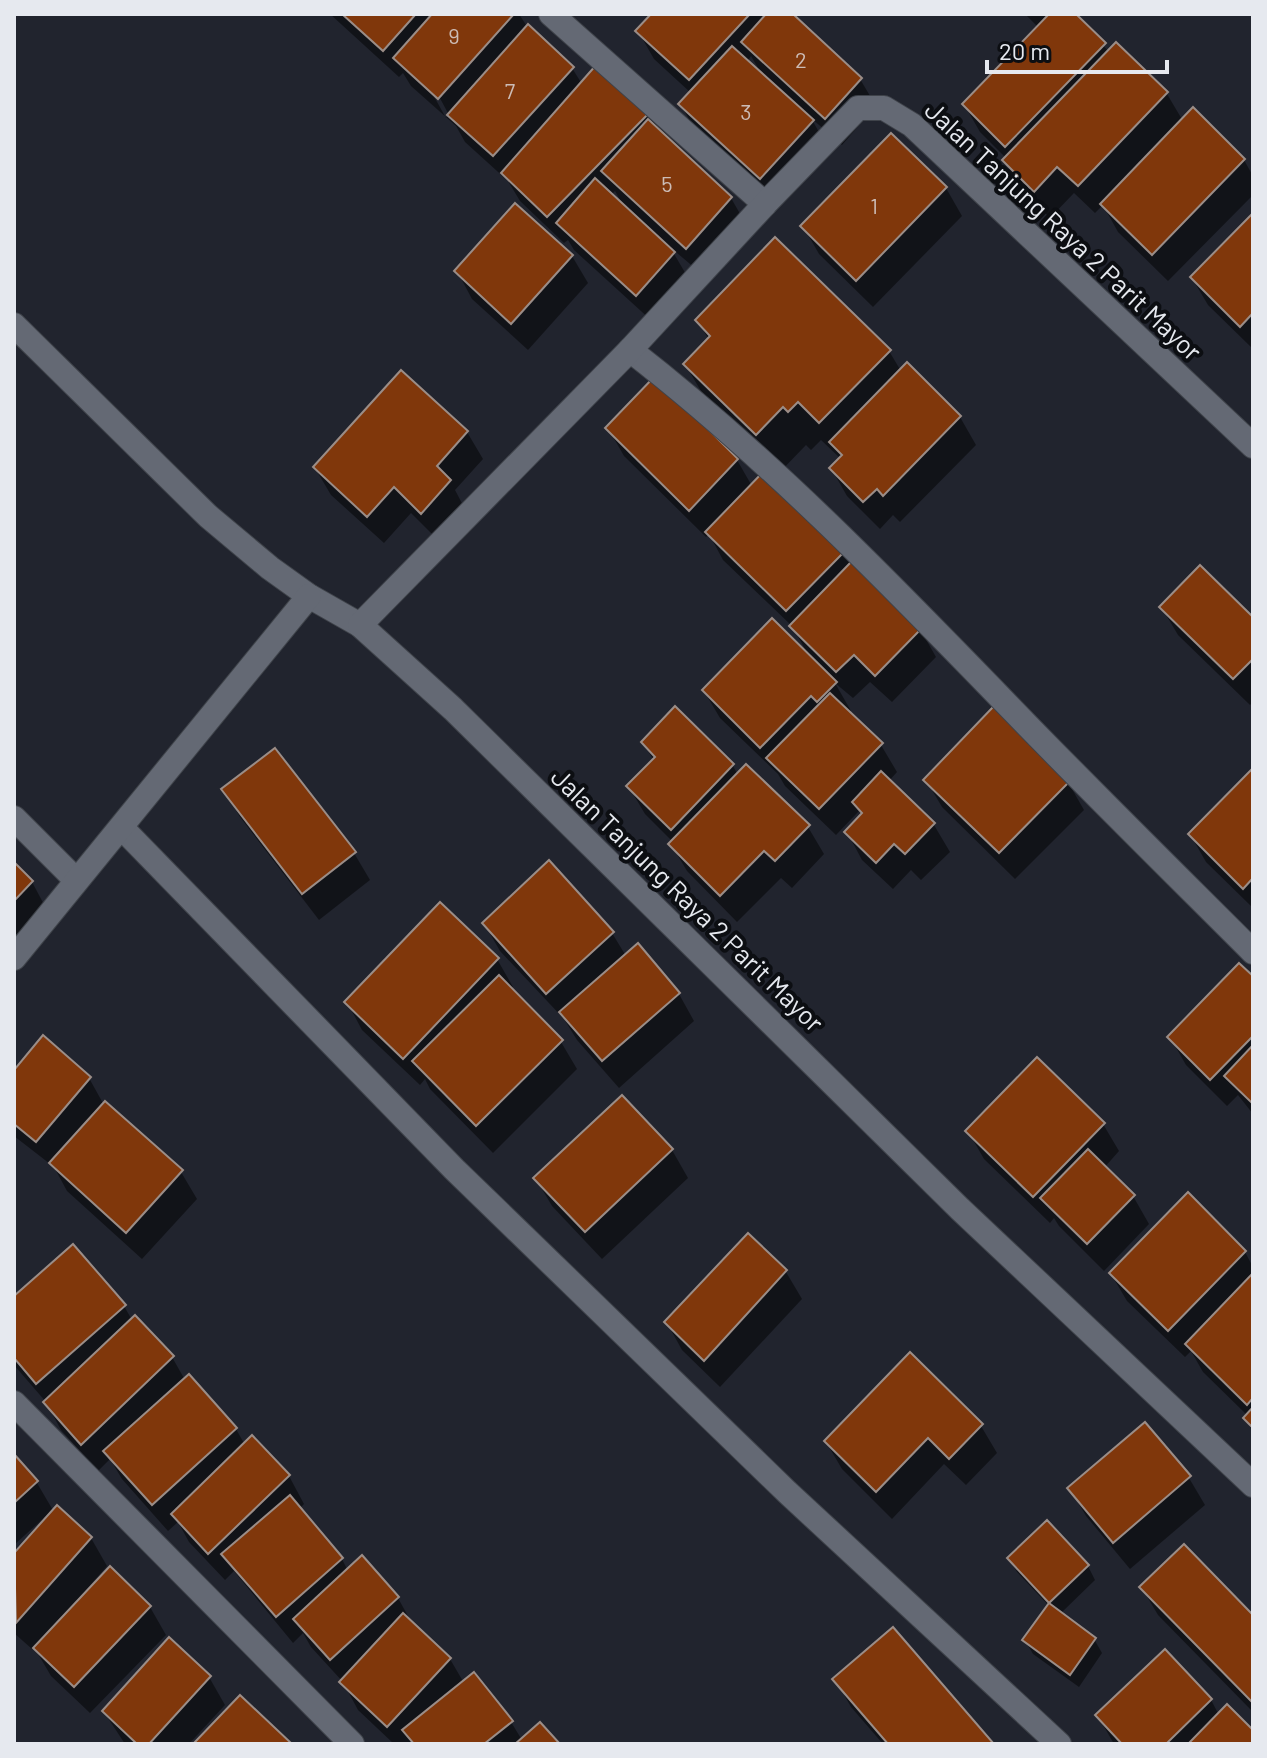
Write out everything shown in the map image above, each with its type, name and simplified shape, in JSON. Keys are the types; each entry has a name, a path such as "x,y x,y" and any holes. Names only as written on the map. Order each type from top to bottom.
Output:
{"street":[{"path":"551,14 765,204"},
{"name":"Jalan Tanjung Raya 2 Parit Mayor","path":"1253,446 912,125 884,108 858,108 630,350 360,625 453,709 960,1209 1253,1485"},
{"path":"14,325 208,516 309,596 360,625"},
{"path":"630,350 691,398 889,582 1253,952"},
{"path":"14,958 309,596"},
{"path":"14,818 76,880"},
{"path":"122,828 454,1169 787,1492 1059,1744"},
{"path":"14,1403 352,1744"}],"building":[{"path":"342,14 416,14 383,51"},
{"path":"432,14 514,14 438,99 393,58"},
{"path":"651,14 750,14 689,80 635,31"},
{"path":"766,14 793,14 862,78 825,119 741,42"},
{"path":"1049,14 1076,14 1106,43 1005,147 962,104"},
{"path":"528,24 574,67 493,156 447,115"},
{"path":"1116,42 1168,92 1078,186 1057,167 1034,192 1002,160"},
{"path":"732,46 814,120 760,179 678,104"},
{"path":"597,64 652,110 547,217 501,173"},
{"path":"1193,107 1245,159 1152,255 1100,204"},
{"path":"648,119 732,197 686,249 601,171"},
{"path":"891,133 947,187 856,281 800,226"},
{"path":"595,178 675,252 636,296 556,223"},
{"path":"515,203 573,255 511,324 454,271"},
{"path":"1253,213 1253,313 1240,327 1190,277"},
{"path":"775,237 891,350 819,423 798,402 788,412 783,407 756,435 683,364 710,336 695,320"},
{"path":"907,362 961,416 883,496 877,489 863,502 829,468 842,455 829,442"},
{"path":"401,370 468,431 437,466 451,480 421,514 394,487 367,517 313,467"},
{"path":"655,376 738,459 689,511 605,428"},
{"path":"765,470 846,550 786,611 705,532"},
{"path":"853,560 922,628 875,676 854,655 836,672 789,626"},
{"path":"1200,565 1253,617 1253,659 1233,679 1159,607"},
{"path":"772,618 837,682 817,702 811,696 760,748 702,690"},
{"path":"830,693 883,743 819,809 766,758"},
{"path":"675,706 734,764 671,830 626,786 655,757 641,742"},
{"path":"994,706 1070,781 999,853 923,780"},
{"path":"275,748 356,852 302,894 221,789"},
{"path":"746,764 810,825 775,861 764,851 720,896 668,844"},
{"path":"1253,768 1253,878 1243,889 1188,834"},
{"path":"881,771 935,823 905,854 894,844 876,863 844,832 862,813 852,802"},
{"path":"549,860 614,932 546,994 482,923"},
{"path":"14,862 33,881 14,901"},
{"path":"440,902 499,958 403,1059 344,1002"},
{"path":"638,943 680,993 602,1061 559,1012"},
{"path":"1239,963 1253,976 1253,1036 1210,1080 1167,1037"},
{"path":"499,975 563,1040 476,1126 412,1061"},
{"path":"43,1035 91,1077 36,1142 14,1124 14,1070"},
{"path":"1253,1045 1253,1104 1224,1076"},
{"path":"1037,1057 1105,1123 1033,1197 965,1131"},
{"path":"622,1095 673,1149 585,1232 533,1178"},
{"path":"105,1101 183,1170 126,1233 49,1163"},
{"path":"1088,1149 1135,1195 1087,1244 1040,1198"},
{"path":"1188,1192 1246,1251 1168,1331 1109,1273"},
{"path":"748,1233 787,1270 704,1361 664,1322"},
{"path":"73,1244 126,1305 36,1384 14,1358 14,1296"},
{"path":"1253,1273 1253,1398 1247,1405 1185,1344"},
{"path":"135,1315 174,1356 81,1445 43,1402"},
{"path":"910,1352 983,1424 949,1459 928,1438 876,1492 824,1441"},
{"path":"189,1374 237,1428 152,1505 103,1451"},
{"path":"1253,1407 1253,1428 1243,1418"},
{"path":"1145,1422 1191,1476 1113,1543 1067,1488"},
{"path":"252,1435 290,1475 208,1554 171,1514"},
{"path":"14,1454 38,1481 14,1503"},
{"path":"290,1495 343,1558 276,1617 221,1554"},
{"path":"57,1505 92,1537 16,1623 14,1553"},
{"path":"1047,1520 1089,1565 1049,1603 1007,1558"},
{"path":"1184,1544 1253,1615 1253,1703 1139,1587"},
{"path":"362,1555 399,1597 330,1660 293,1619"},
{"path":"110,1566 151,1606 74,1687 33,1648"},
{"path":"1049,1603 1096,1638 1070,1675 1022,1640"},
{"path":"403,1613 451,1658 387,1727 339,1682"},
{"path":"893,1627 994,1744 888,1744 832,1679"},
{"path":"169,1637 211,1676 149,1744 137,1744 102,1711"},
{"path":"1165,1649 1212,1699 1166,1744 1122,1744 1095,1715"},
{"path":"474,1672 513,1721 484,1744 414,1744 402,1730"},
{"path":"240,1695 291,1743 193,1744"},
{"path":"1227,1704 1253,1730 1253,1744 1188,1744"},
{"path":"540,1722 560,1744 515,1744"}]}
